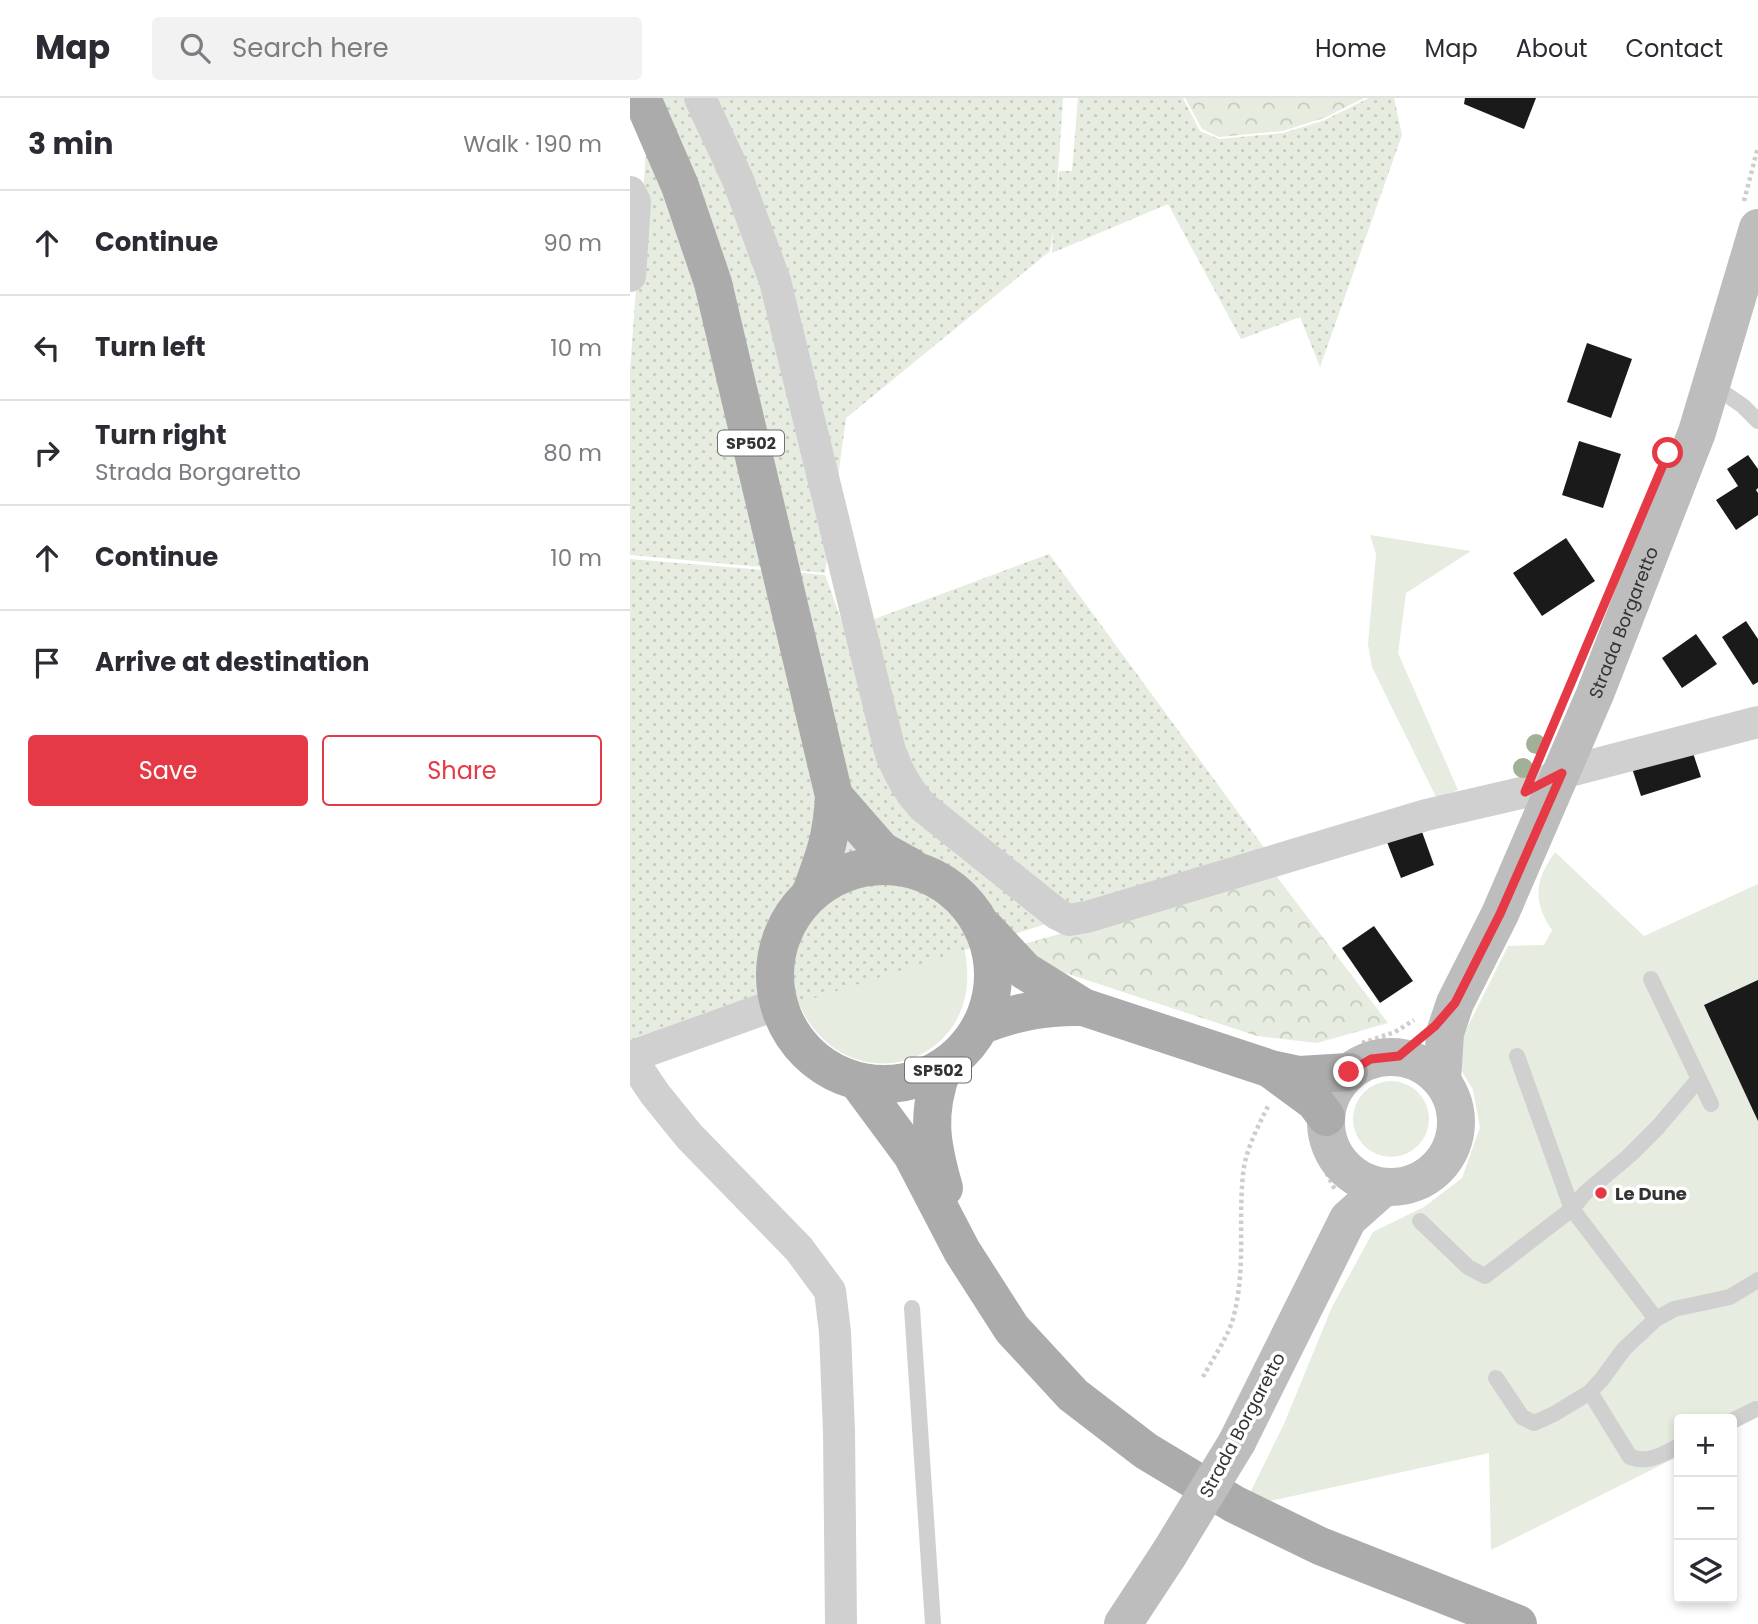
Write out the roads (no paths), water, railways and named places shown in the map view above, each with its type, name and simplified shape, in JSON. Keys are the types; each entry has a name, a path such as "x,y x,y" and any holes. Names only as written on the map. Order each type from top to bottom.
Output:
{"main road":[{"name":"SP502","path":"642,98 680,186 713,283 834,796 828,850 811,892"},
{"name":"SP502","path":"834,796 882,852 942,881 963,899 979,921 993,962 992,995 982,1025 965,1049 943,1068 916,1080 887,1085 858,1082 831,1071 808,1054 790,1031 778,1004 774,974 779,943 791,915 811,892 830,879 850,870 872,866 917,870"},
{"path":"979,921 1025,971 1083,1007 1308,1096 1320,1131"},
{"path":"982,1025 1027,1010 1055,1006 1083,1007"},
{"path":"1272,1083 1355,1058"},
{"name":"SP502","path":"943,1068 932,1101 932,1140 962,1251"},
{"name":"SP502","path":"858,1082 912,1155 962,1251 1012,1329 1073,1395 1146,1451 1234,1504 1320,1546 1517,1624"}],"street":[{"path":"700,98 738,180 775,281 890,751 899,774 910,793 923,807 1057,914 1069,920 1087,917 1426,816 1525,792 1562,773 1758,722"},
{"path":"630,192 635,202 630,276"},
{"name":"Strada Borgaretto","path":"1441,1080 1445,1033 1455,1003 1500,914 1562,773 1697,432 1750,218"},
{"name":"Strada Borgaretto","path":"1399,1056 1435,1026 1455,1003"},
{"path":"778,1004 630,1057 654,1094 689,1136 799,1249 830,1291 835,1332 839,1432 841,1624"},
{"path":"1399,1056 1423,1065 1441,1080 1453,1102 1457,1117 1450,1151 1435,1170 1420,1181 1355,1195 1328,1139 1320,1131 1334,1090 1355,1058 1399,1056"},
{"name":"Strada Borgaretto","path":"1123,1624 1169,1555 1237,1442 1355,1195"}],"lane":[{"path":"1711,384 1743,406 1758,421"},
{"path":"1651,979 1711,1104"},
{"path":"1517,1056 1572,1209 1656,1319"},
{"path":"1420,1221 1468,1267 1485,1276 1572,1209 1585,1193 1657,1128 1698,1080"},
{"path":"1496,1378 1522,1417 1534,1423 1590,1392 1624,1349 1656,1319 1674,1309 1730,1297 1758,1280"},
{"path":"912,1308 933,1624"},
{"path":"1590,1392 1630,1457 1651,1460 1674,1448"},
{"path":"1737,1418 1756,1409"}],"place":[{"name":"Le Dune","path":"1601,1193"}]}
